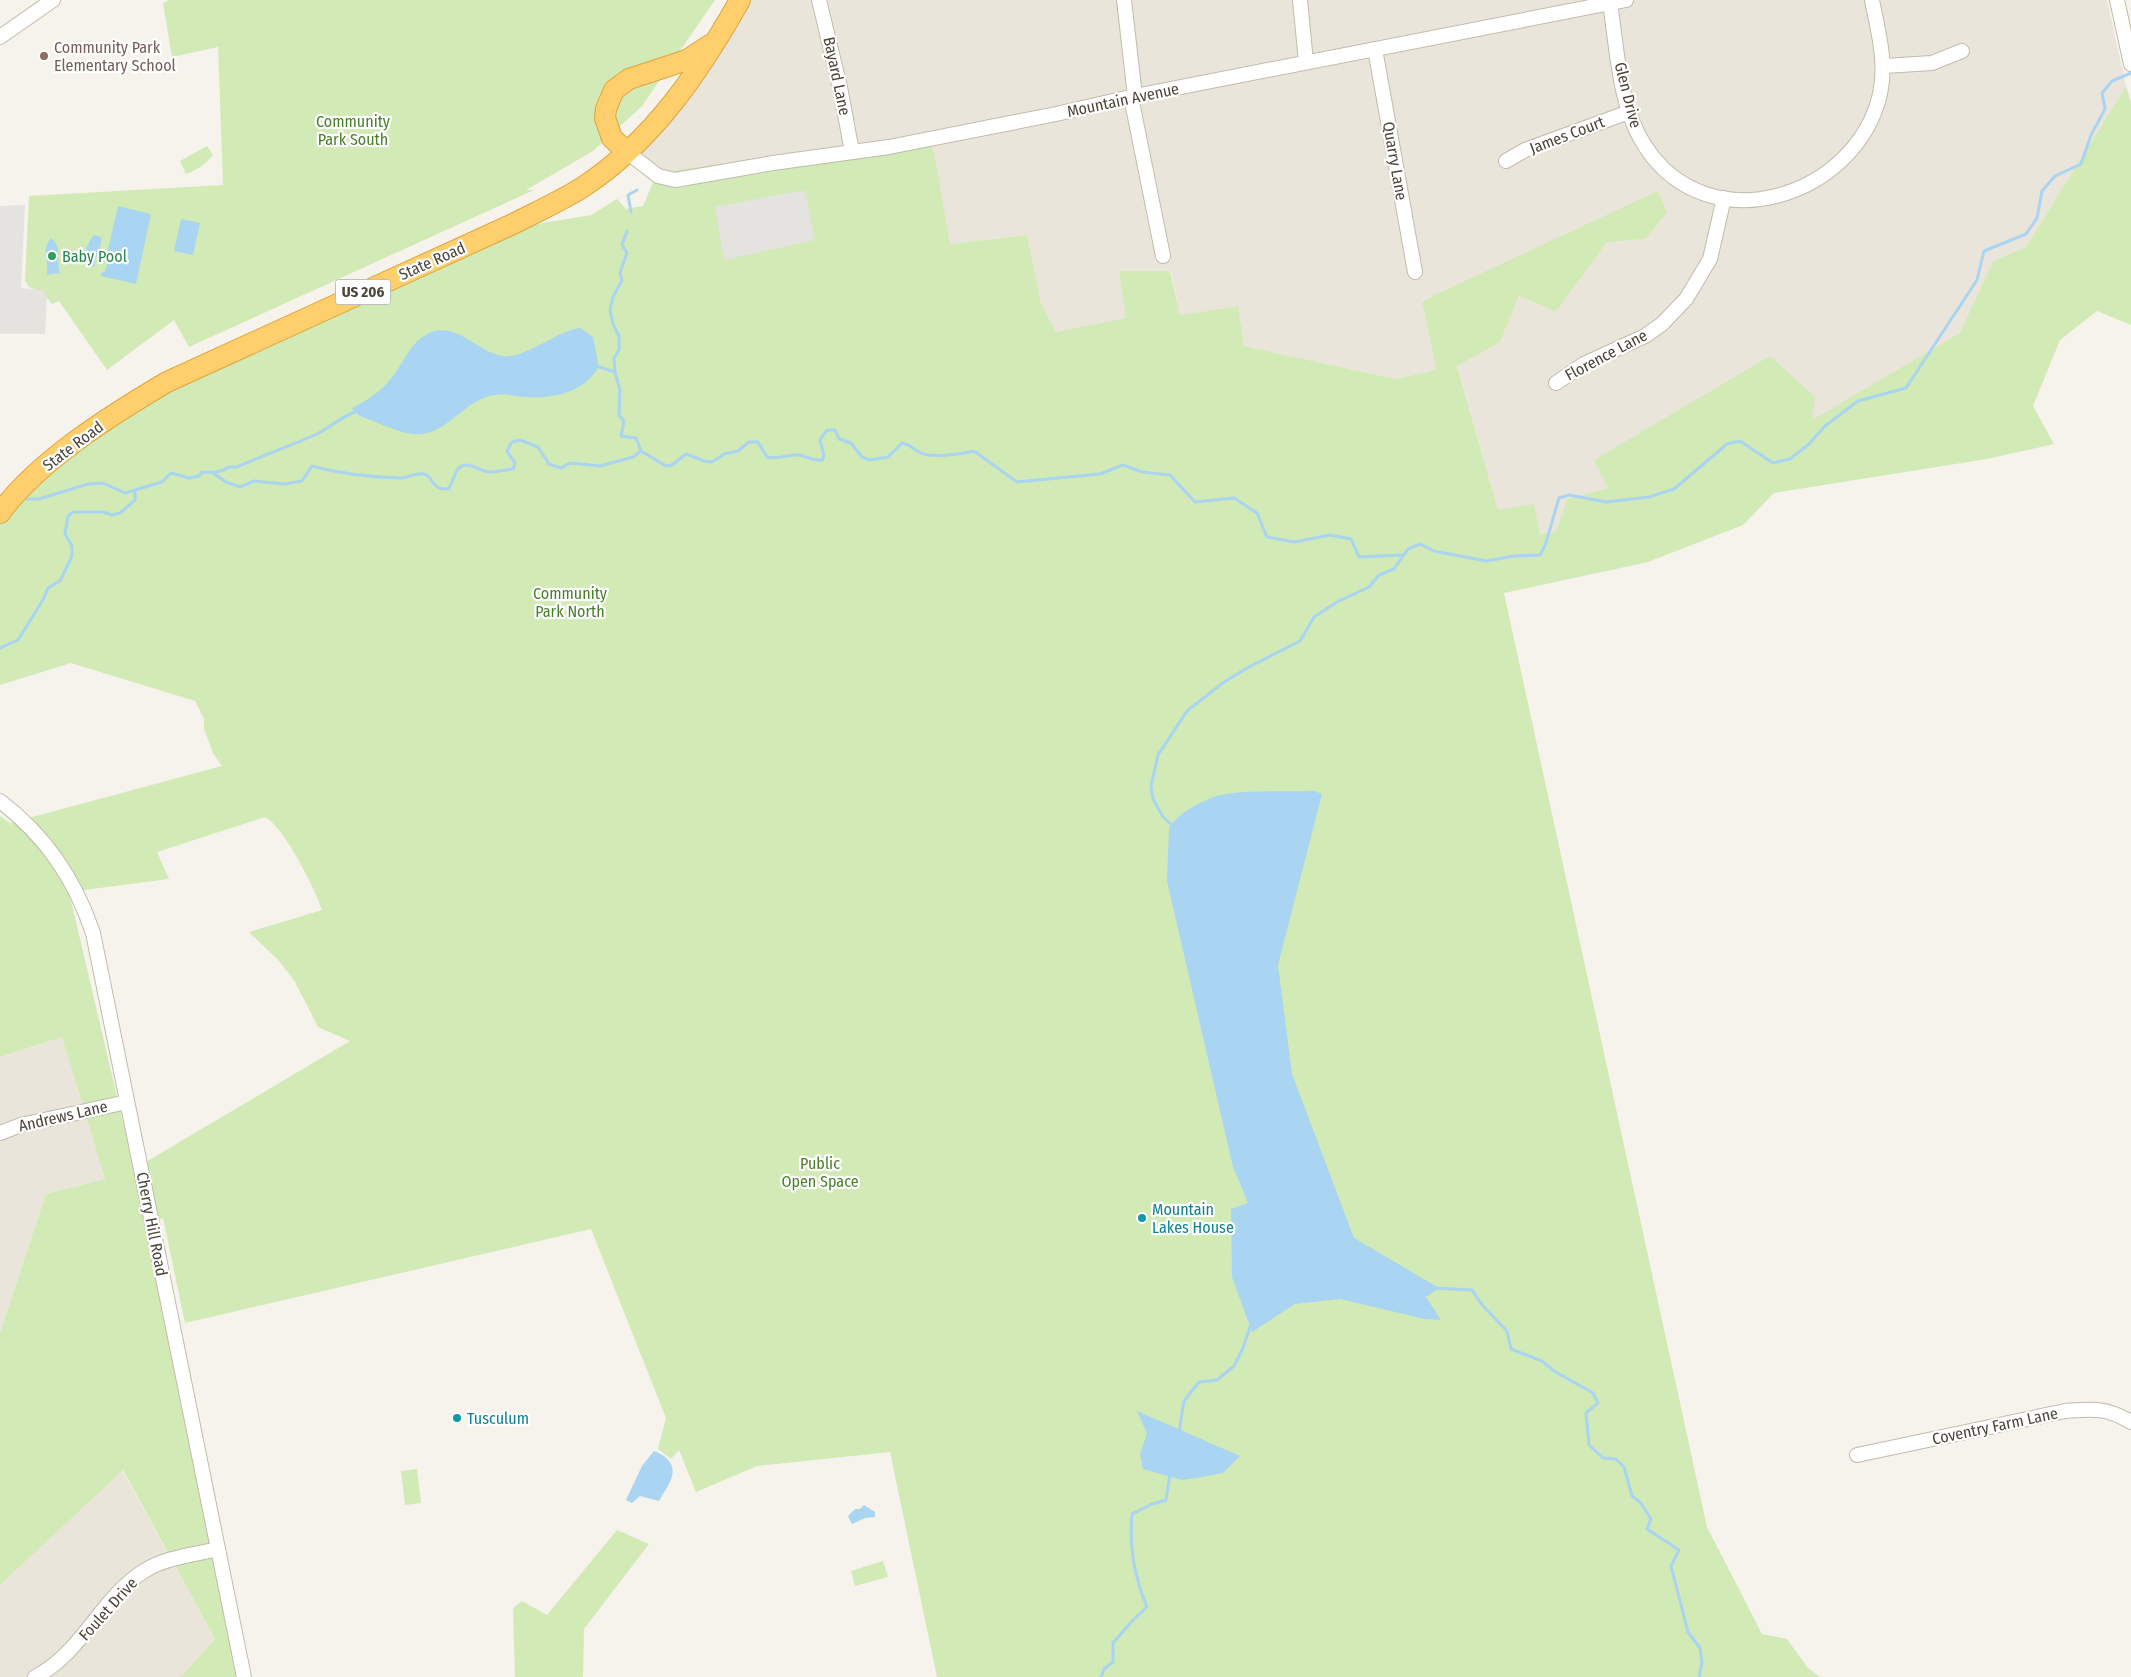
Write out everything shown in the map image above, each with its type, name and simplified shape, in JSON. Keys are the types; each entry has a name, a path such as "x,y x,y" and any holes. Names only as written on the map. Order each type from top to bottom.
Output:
{"highway":[{"name":"State Road","path":"4,501 76,443 133,402 167,382 557,202 584,186 627,152 679,96 701,66 740,0"},
{"path":"627,152 612,138 605,118 606,109 614,90 629,79 687,60 700,53 723,30"}],"street":[{"path":"0,37 53,0"},
{"name":"Bayard Lane","path":"820,0 840,87 852,152"},
{"path":"1124,0 1134,96 1132,102 1163,256"},
{"path":"1300,0 1306,62"},
{"name":"Mountain Avenue","path":"627,152 658,176 675,180 852,152 1056,114 1134,96 1626,0"},
{"name":"Glen Drive","path":"1610,3 1619,67 1629,112 1645,147 1665,170 1691,187 1724,198 1752,200 1788,193 1806,186 1838,165 1850,153 1868,125 1880,94 1884,66 1872,0"},
{"path":"2117,0 2131,64"},
{"name":"Quarry Lane","path":"1376,49 1415,272"},
{"path":"1884,66 1932,63 1962,52"},
{"name":"James Court","path":"1506,162 1526,150 1629,112"},
{"name":"Florence Lane","path":"1556,382 1584,364 1645,336 1662,324 1680,306 1710,259 1724,198"},
{"name":"Cherry Hill Road","path":"0,802 32,828 49,846 67,873 86,910 93,933 244,1677"},
{"name":"Andrews Lane","path":"0,1133 20,1125 127,1102"},
{"name":"Coventry Farm Lane","path":"1857,1455 2065,1411 2097,1408 2114,1412 2131,1422"},
{"name":"Foulet Drive","path":"35,1677 69,1652 132,1579 160,1563 218,1549"}],"shaded area":[{"path":"740,0 2107,0 2126,86 2026,247 1993,261 1961,333 1811,421 1595,460 1608,488 1567,499 1556,531 1539,534 1498,510 1457,365 1500,342 1519,296 1556,312 1607,242 1645,239 1667,213 1422,300 1436,370 1395,379 1244,346 1238,306 1180,315 1171,271 1126,318 1056,332 1041,303 1027,235 950,244 657,173 627,152"},
{"path":"805,190 815,240 724,260 715,207"},
{"path":"25,205 21,288 43,290 47,299 45,334 0,334 0,206"},
{"path":"62,1037 105,1179 46,1194 0,1333 0,1057"},
{"path":"122,1470 215,1639 181,1677 0,1677 0,1585"}],"green space":[{"name":"Community Park South","path":"169,0 715,0 642,106 593,151 526,190 534,190 189,347 174,320 107,370 59,301 52,304 42,292 29,287 25,281 29,196 223,185 218,47 172,57 163,3"},
{"path":"2126,86 2131,102 2131,325 2097,311 2060,340 2033,406 2054,444 1987,459 1774,493 1743,525 1648,562 1504,593 1707,1527 1762,1634 1787,1639 1808,1668 1820,1677 937,1677 890,1452 757,1466 696,1492 679,1450 671,1459 658,1449 666,1418 591,1229 185,1323 163,1218 151,1224 241,1677 181,1677 215,1639 123,1470 0,1585 0,1333 46,1194 105,1179 62,1037 0,1057 0,816 10,823 222,766 213,753 204,729 204,719 195,701 71,663 0,685 0,524 14,506 49,471 150,400 519,227 591,215 617,199 626,209 643,206 657,173 929,134 934,152 950,244 1027,235 1041,303 1056,332 1126,318 1119,271 1170,271 1180,315 1238,306 1244,346 1395,379 1436,370 1422,301 1658,191 1667,213 1645,239 1607,242 1556,312 1519,296 1500,342 1457,366 1498,510 1534,504 1540,534 1556,531 1567,499 1608,488 1594,460 1770,356 1815,397 1812,420 1960,333 1993,261 2026,247","holes":["265,817 273,823 298,859 322,910 249,932 279,961 294,980 318,1027 350,1041 134,1169 69,892 169,879 157,852"]},
{"path":"207,146 213,155 194,171 186,174 180,161"},
{"path":"417,1469 421,1503 405,1505 401,1471"},
{"path":"617,1530 649,1544 584,1629 583,1677 515,1677 513,1608 522,1601 547,1615"},
{"path":"883,1561 888,1577 855,1586 851,1571"}],"water":[{"path":"118,206 151,214 136,284 101,276 102,272 105,272 108,260 96,257 94,267 87,265 86,249 94,235 102,237 99,252 107,254"},
{"path":"181,219 200,223 193,255 174,251"},
{"name":"Baby Pool","path":"51,238 57,246 60,273 47,275 46,247"},
{"path":"580,328 593,337 599,367 584,383 565,393 544,397 495,395 475,402 441,427 432,432 422,434 405,433 394,429 360,416 352,408 367,400 381,389 394,375 418,340 435,331 445,330 464,337 492,353 511,356 530,350 560,334"},
{"path":"1315,791 1322,794 1278,965 1292,1074 1354,1238 1439,1288 1426,1297 1441,1320 1425,1319 1340,1299 1295,1304 1252,1332 1232,1277 1231,1209 1248,1203 1233,1167 1167,881 1169,830 1177,818 1184,812 1219,795 1248,792"},
{"path":"1137,1411 1240,1456 1223,1473 1182,1480 1143,1469 1140,1454 1147,1433"},
{"path":"654,1451 669,1461 673,1472 672,1478 659,1501 640,1496 632,1503 626,1500 642,1466"},
{"path":"864,1505 875,1512 875,1517 865,1518 852,1524 848,1516 855,1509 860,1509"}],"waterway":[{"path":"1173,826 1163,817 1153,799 1151,786 1158,755 1187,711 1224,682 1300,641 1314,617 1337,602 1369,587 1379,575 1394,569 1408,549 1420,544 1434,551 1486,561 1514,556 1540,555 1545,546 1559,498 1569,495 1606,502 1649,497 1674,489 1727,444 1740,441 1773,463 1790,459 1809,444 1825,426 1858,401 1906,388 1977,280 1984,251 2026,234 2037,218 2042,191 2055,176 2081,164 2091,135 2105,109 2102,93 2112,81 2131,73"},
{"path":"631,212 628,195 637,190"},
{"path":"627,231 622,245 627,253 620,273 622,280 613,297 610,310 613,324 619,336 619,350 614,358 615,372 620,390 619,415 624,421 621,436 636,438 641,451"},
{"path":"596,366 615,372"},
{"path":"26,499 39,499 88,484 103,483 125,493 162,482 171,473 189,478 199,476 202,472 216,472 229,467 237,467 317,434 357,411"},
{"path":"213,473 226,482 240,487 254,481 284,484 302,481 312,466 378,477 401,478 424,474 438,487 448,489 457,470 466,465 489,472 513,469 515,463 507,451 512,442 520,440 538,447 549,464 561,468 570,463 600,466 633,457 641,451 666,466 672,465 686,454 712,462 724,454 738,451 749,442 758,442 767,457 799,455 822,460 824,456 820,440 827,430 835,430 839,439 851,443 862,457 869,460 888,457 902,443 924,454 938,456 974,451 1017,482 1100,474 1123,465 1142,472 1170,475 1195,502 1234,498 1257,513 1267,537 1294,542 1330,535 1351,539 1359,557 1403,555"},
{"path":"0,648 18,640 43,600 48,588 60,581 72,556 72,546 65,534 68,516 73,512 103,512 112,515 120,513 135,500 135,492"},
{"path":"1435,1288 1472,1290 1483,1306 1507,1331 1511,1349 1542,1361 1554,1371 1593,1393 1598,1403 1586,1413 1589,1445 1603,1458 1616,1459 1624,1467 1632,1496 1641,1503 1651,1519 1647,1529 1679,1550 1671,1566 1688,1632 1700,1648 1702,1663 1699,1677"},
{"path":"1179,1432 1184,1401 1199,1382 1217,1380 1234,1366 1243,1348 1252,1321"},
{"path":"1101,1677 1104,1669 1113,1662 1113,1643 1147,1607 1139,1584 1132,1550 1132,1514 1152,1504 1166,1500 1170,1474"}],"place":[{"name":"Community Park Elementary School","path":"44,56"},
{"name":"Baby Pool","path":"52,256"},
{"name":"Mountain Lakes House","path":"1142,1218"},
{"name":"Tusculum","path":"457,1418"}],"park label":[{"name":"Community Park North","path":"570,602"},
{"name":"Public Open Space","path":"820,1172"}]}
